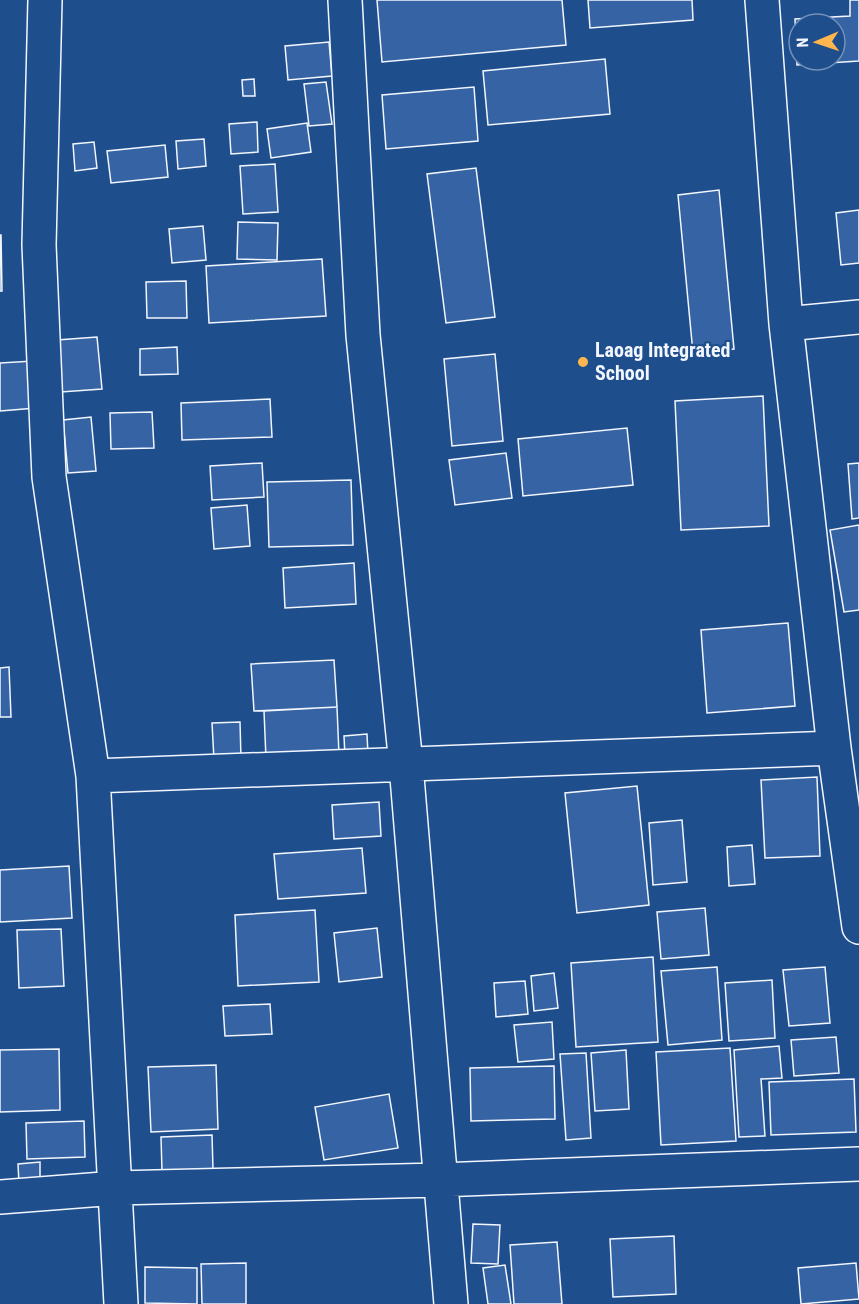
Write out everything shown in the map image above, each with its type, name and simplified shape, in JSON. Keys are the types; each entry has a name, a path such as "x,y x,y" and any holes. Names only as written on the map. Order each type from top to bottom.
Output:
{"street":[{"path":"45,0 39,245 49,477 93,776 121,1304"},
{"path":"345,0 363,335 406,765 451,1304"},
{"path":"762,0 786,324 834,748 859,927"},
{"path":"786,324 859,317"},
{"path":"93,776 834,748"},
{"path":"0,1197 116,1188 439,1180 859,1164"}],"building":[{"path":"377,0 562,0 566,45 382,62"},
{"path":"588,0 692,0 693,20 590,28"},
{"path":"850,0 859,0 859,61 847,62 847,16 850,16"},
{"path":"329,42 332,76 288,80 285,46"},
{"path":"605,59 610,114 488,125 483,71"},
{"path":"254,79 255,96 243,96 242,80"},
{"path":"326,82 332,124 309,126 304,84"},
{"path":"474,87 478,141 386,149 382,95"},
{"path":"257,122 258,152 231,154 229,124"},
{"path":"307,123 311,152 271,158 267,129"},
{"path":"204,139 206,166 178,169 176,141"},
{"path":"94,142 97,168 75,171 73,144"},
{"path":"165,145 168,177 111,183 107,151"},
{"path":"275,164 278,212 243,214 240,166"},
{"path":"476,168 495,317 446,323 427,174"},
{"path":"719,190 734,349 693,353 678,195"},
{"path":"859,210 859,263 841,265 836,213"},
{"path":"238,222 278,223 277,260 237,259"},
{"path":"203,226 206,260 172,263 169,229"},
{"path":"1,235 2,291 0,291"},
{"path":"322,259 326,316 209,323 206,266"},
{"path":"186,281 187,318 147,318 146,282"},
{"path":"97,337 102,389 61,392 57,340"},
{"path":"177,347 178,374 140,375 140,349"},
{"path":"495,354 503,441 452,446 444,359"},
{"path":"33,361 36,408 0,411 0,363"},
{"path":"763,396 769,526 681,530 675,401"},
{"path":"270,399 272,437 182,440 181,403"},
{"path":"152,412 154,448 111,449 110,413"},
{"path":"91,417 96,471 68,473 63,420"},
{"path":"627,428 633,485 523,496 518,439"},
{"path":"506,453 512,498 455,505 449,460"},
{"path":"262,463 264,497 212,500 210,466"},
{"path":"859,463 859,518 852,519 848,464"},
{"path":"351,480 353,545 269,547 267,482"},
{"path":"247,505 250,546 214,549 211,508"},
{"path":"859,525 859,610 844,612 830,530"},
{"path":"354,563 356,604 285,608 283,568"},
{"path":"788,623 795,706 707,713 701,630"},
{"path":"334,660 337,707 254,711 251,664"},
{"path":"9,667 11,717 0,717 0,668"},
{"path":"337,707 339,755 266,759 264,711"},
{"path":"240,722 241,759 214,760 212,723"},
{"path":"367,734 368,755 345,757 344,736"},
{"path":"817,777 820,856 765,858 761,780"},
{"path":"637,786 649,905 577,913 565,793"},
{"path":"379,802 381,836 334,839 332,805"},
{"path":"682,820 687,882 653,885 649,823"},
{"path":"752,845 755,884 729,886 727,847"},
{"path":"362,848 366,893 278,899 274,854"},
{"path":"69,866 72,918 0,922 0,870"},
{"path":"705,908 709,955 661,959 657,912"},
{"path":"315,910 319,982 238,986 235,915"},
{"path":"377,928 382,977 339,982 334,933"},
{"path":"61,929 64,986 19,988 17,930"},
{"path":"653,957 658,1042 576,1047 571,963"},
{"path":"717,967 722,1040 668,1045 661,971"},
{"path":"825,967 830,1023 789,1026 783,970"},
{"path":"554,973 558,1008 534,1011 531,976"},
{"path":"772,980 775,1038 729,1041 725,983"},
{"path":"525,981 528,1014 496,1017 494,983"},
{"path":"270,1004 272,1034 225,1036 223,1006"},
{"path":"552,1022 554,1059 518,1062 514,1025"},
{"path":"836,1037 839,1073 794,1076 791,1040"},
{"path":"779,1046 782,1078 761,1079 765,1136 739,1137 734,1050"},
{"path":"730,1048 736,1141 661,1145 656,1052"},
{"path":"59,1049 60,1110 0,1112 0,1050"},
{"path":"626,1050 629,1109 595,1111 591,1053"},
{"path":"586,1053 591,1138 566,1140 560,1054"},
{"path":"216,1065 218,1129 151,1132 148,1067"},
{"path":"554,1066 555,1119 471,1121 470,1068"},
{"path":"854,1079 856,1132 771,1135 769,1082"},
{"path":"389,1094 398,1148 324,1160 315,1107"},
{"path":"84,1121 85,1157 27,1159 26,1123"},
{"path":"212,1135 213,1169 162,1171 161,1137"},
{"path":"40,1162 40,1183 19,1184 18,1164"},
{"path":"473,1224 500,1225 498,1264 471,1263"},
{"path":"674,1236 676,1294 613,1297 610,1239"},
{"path":"557,1242 562,1304 514,1304 510,1245"},
{"path":"246,1263 246,1304 202,1304 201,1264"},
{"path":"856,1263 859,1299 801,1304 798,1268"},
{"path":"505,1265 511,1304 488,1304 483,1268"},
{"path":"145,1267 197,1268 197,1304 145,1303"}],"place":[{"name":"Laoag Integrated School","path":"583,362"}]}
